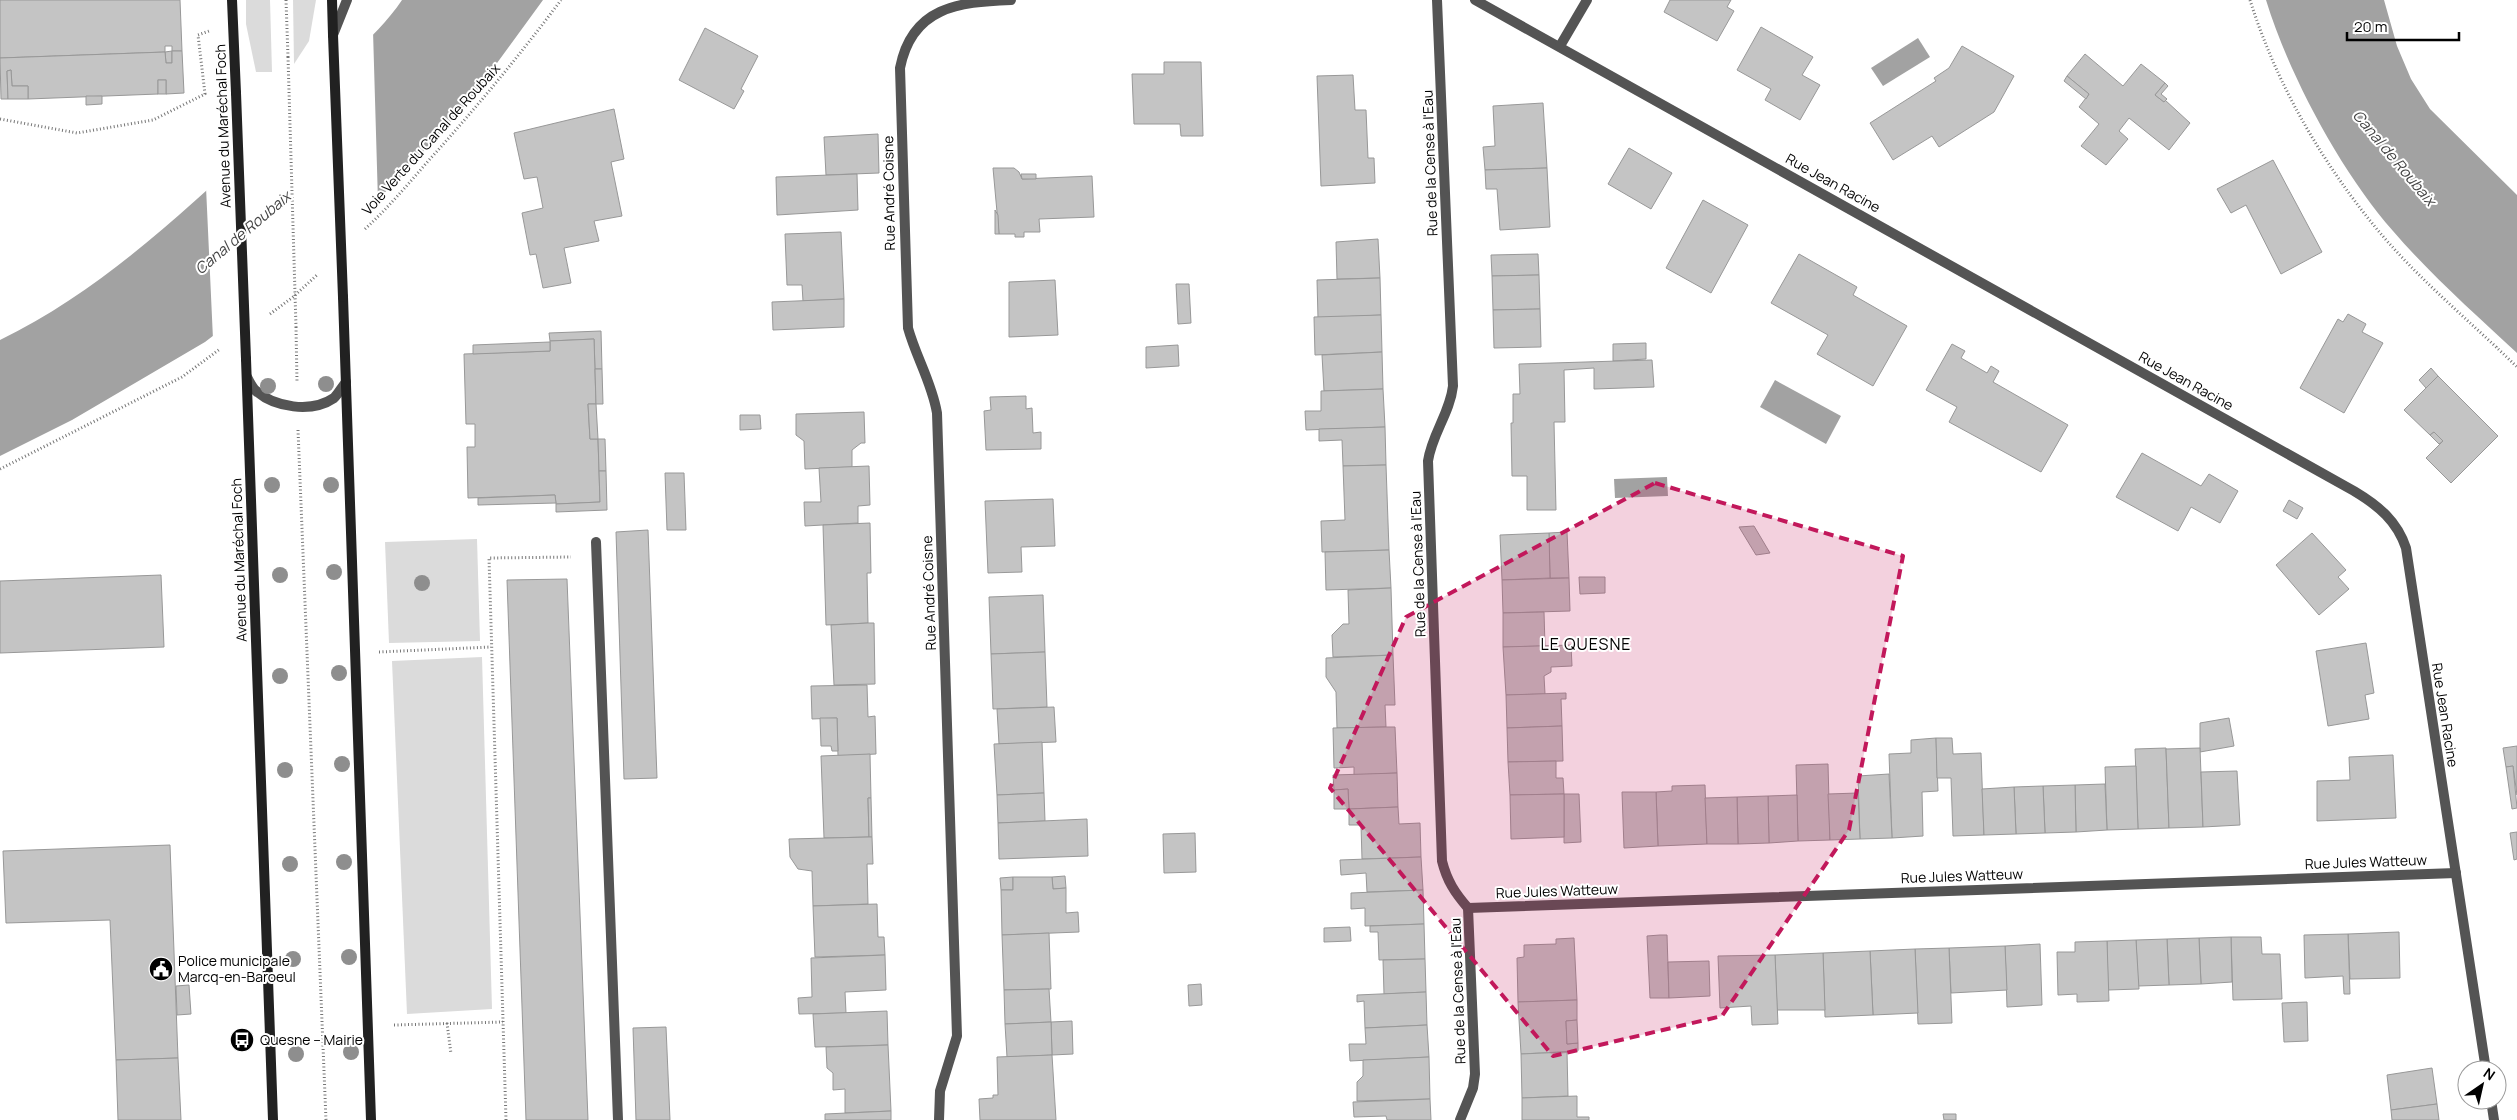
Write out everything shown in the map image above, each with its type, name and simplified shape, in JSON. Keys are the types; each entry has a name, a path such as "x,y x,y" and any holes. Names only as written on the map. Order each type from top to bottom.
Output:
{"main road":[{"name":"Avenue du Maréchal Foch","path":"232,0 247,377 272,1120"},
{"path":"332,0 371,1120"}],"street":[{"path":"333,35 347,0"},
{"name":"Rue André Coisne","path":"939,1120 940,1091 957,1036 937,422 934,394 914,348 908,328 900,68 903,52 909,39 919,25 933,14 954,6 1011,0"},
{"name":"Rue de la Cense à l'Eau","path":"1437,0 1453,386 1449,405 1430,452 1430,510 1442,861 1446,876 1454,891 1468,908 1475,1074 1473,1088 1460,1120"},
{"name":"Rue Jean Racine","path":"1475,0 2346,486 2382,510 2397,528 2406,548 2484,1060"},
{"path":"1560,46 1587,0"},
{"path":"247,377 255,390 276,402 298,408 319,404 334,398 346,382"},
{"path":"596,542 618,1120"},
{"name":"Rue Jules Watteuw","path":"1468,908 2456,873"}],"path":[{"path":"286,0 297,386"},
{"name":"Voie Verte du Canal de Roubaix","path":"363,231 392,205 468,118 520,55 561,0"},
{"path":"2250,0 2264,40 2295,106 2347,190 2377,229 2517,367"},
{"path":"0,119 77,133 153,120 205,94 198,35 233,22"},
{"path":"269,314 293,297 321,271"},
{"path":"0,470 182,377 222,348"},
{"path":"298,427 326,1120"},
{"path":"506,1120 489,558 578,557"},
{"path":"378,652 491,647"},
{"path":"394,1025 503,1022"},
{"path":"447,1023 451,1054"}],"highlighted area":[{"path":"1655,483 1903,556 1849,830 1722,1016 1553,1056 1330,788 1406,617"}],"shaded area":[{"path":"246,0 270,0 272,72 256,72 246,24"},
{"path":"293,0 316,0 309,41 294,64"},
{"path":"477,539 480,641 389,643 385,542"},
{"path":"482,657 492,1009 407,1014 392,661"}],"water":[{"name":"Canal de Roubaix","path":"402,0 543,0 470,100 400,178 320,254 205,342 72,420 0,456 0,340 76,296 180,215 306,100 365,43"},
{"name":"Canal de Roubaix","path":"2266,0 2384,0 2397,46 2411,79 2430,109 2517,195 2517,353 2422,263 2393,231 2354,181 2336,152 2303,90 2288,59"},
{"path":"1918,38 1930,57 1883,86 1871,68"},
{"path":"1775,380 1841,416 1826,444 1760,407"},
{"path":"1667,477 1668,496 1615,498 1614,479"}],"pier":[{"path":"373,31 378,202 321,256 213,339 206,187 309,94"}],"building":[{"path":"0,0 180,0 182,51 172,51 172,46 165,46 165,52 0,58"},
{"path":"1670,0 1731,0 1727,7 1734,11 1717,41 1664,12"},
{"path":"1761,27 1813,57 1802,75 1820,85 1800,120 1765,100 1771,89 1737,70"},
{"path":"705,28 758,56 741,89 744,91 734,109 679,80"},
{"path":"1962,46 2014,76 1994,112 1939,147 1932,136 1893,160 1870,123 1936,81 1934,78 1949,68"},
{"path":"172,51 172,63 166,63 165,52"},
{"path":"172,51 182,51 184,93 166,94 166,80 158,80 158,94 28,99 28,86 12,86 11,70 7,71 8,99 1,99 0,58 165,52 166,63 172,63"},
{"path":"2085,54 2123,86 2141,64 2165,83 2155,95 2164,102 2165,100 2190,123 2169,150 2129,118 2119,131 2128,139 2106,165 2081,146 2099,124 2079,107 2089,94 2067,76"},
{"path":"1164,62 1201,62 1203,136 1181,136 1180,124 1134,124 1132,74 1164,74"},
{"path":"11,70 12,86 28,86 28,99 8,99 7,71"},
{"path":"1353,75 1355,110 1366,110 1368,158 1374,158 1375,183 1321,186 1317,76"},
{"path":"2067,76 2089,94 2086,99 2064,81"},
{"path":"158,80 166,80 166,94 158,94"},
{"path":"2165,83 2168,86 2161,94 2167,99 2164,102 2155,95"},
{"path":"86,96 102,96 102,104 86,105"},
{"path":"1543,103 1547,168 1485,170 1483,147 1495,146 1493,106"},
{"path":"614,109 624,159 611,162 622,216 594,221 599,241 564,248 571,283 543,288 536,254 530,255 522,213 543,208 537,177 524,179 514,133"},
{"path":"878,134 879,173 826,175 824,137"},
{"path":"1629,148 1672,173 1651,209 1608,184"},
{"path":"2273,160 2322,252 2281,274 2246,205 2231,213 2217,189"},
{"path":"993,168 1014,168 1019,172 1022,179 1092,176 1094,217 1039,219 1040,232 1024,232 1024,237 1015,237 1015,234 999,234"},
{"path":"1547,168 1550,227 1500,230 1497,189 1486,189 1485,170"},
{"path":"857,174 858,210 777,215 776,177"},
{"path":"1021,174 1036,174 1036,179 1022,179"},
{"path":"1703,200 1748,225 1711,293 1666,268"},
{"path":"995,210 998,215 999,234 995,234"},
{"path":"841,232 844,299 803,301 802,285 787,285 785,234"},
{"path":"1378,239 1380,278 1337,279 1336,242"},
{"path":"1538,254 1539,275 1492,276 1491,255"},
{"path":"1799,254 1857,287 1853,295 1907,326 1873,386 1817,354 1828,335 1771,303"},
{"path":"1539,275 1540,309 1493,310 1492,276"},
{"path":"1380,278 1381,315 1318,318 1317,280"},
{"path":"1055,280 1058,335 1009,337 1009,282"},
{"path":"1176,284 1189,284 1191,323 1178,324"},
{"path":"844,299 844,327 773,330 772,302"},
{"path":"1540,309 1541,347 1494,348 1493,310"},
{"path":"2348,314 2366,324 2362,332 2383,343 2344,413 2300,388 2338,319 2343,322"},
{"path":"1381,315 1382,352 1315,355 1314,317"},
{"path":"601,331 602,369 595,369 594,339 550,341 549,333"},
{"path":"594,339 596,404 588,404 590,439 598,439 600,502 556,504 555,495 468,498 467,447 475,447 475,424 466,424 464,354 550,351 550,341"},
{"path":"550,342 550,351 473,354 473,345"},
{"path":"1646,343 1646,359 1613,361 1613,344"},
{"path":"1952,344 1965,351 1961,358 1987,373 1991,366 1999,371 1993,382 2068,425 2041,472 1949,422 1957,407 1926,390"},
{"path":"1178,345 1179,366 1146,368 1146,347"},
{"path":"1382,352 1383,389 1324,391 1322,355"},
{"path":"1652,360 1654,387 1594,389 1594,368 1564,370 1565,422 1554,422 1556,510 1527,510 1527,476 1512,476 1511,423 1513,423 1513,394 1520,394 1519,364"},
{"path":"2431,368 2438,376 2426,388 2419,380"},
{"path":"595,369 602,369 603,404 596,404"},
{"path":"2438,376 2498,436 2451,483 2426,458 2443,441 2434,432 2430,435 2404,410"},
{"path":"1383,389 1385,427 1306,430 1305,411 1321,411 1321,391"},
{"path":"1026,396 1026,409 1032,408 1033,433 1041,432 1041,449 986,450 984,411 991,410 990,397"},
{"path":"588,404 596,404 598,439 590,439"},
{"path":"864,412 865,443 861,443 852,450 852,467 805,469 804,441 796,435 796,414"},
{"path":"740,415 760,415 761,429 740,430"},
{"path":"1385,427 1386,465 1343,466 1342,440 1319,441 1319,429"},
{"path":"2434,432 2443,441 2439,444 2430,435"},
{"path":"598,439 605,439 606,471 599,471"},
{"path":"2142,453 2201,486 2209,474 2238,491 2220,523 2191,507 2178,531 2116,497"},
{"path":"1386,465 1389,550 1322,552 1321,521 1345,520 1343,466"},
{"path":"869,466 870,505 858,506 858,523 805,526 804,502 821,502 819,468"},
{"path":"599,471 606,471 607,510 556,512 556,504 600,502"},
{"path":"665,473 684,473 686,530 667,530"},
{"path":"555,495 556,503 478,505 478,498"},
{"path":"1053,499 1055,546 1021,547 1022,572 988,573 985,501"},
{"path":"2289,500 2303,508 2297,519 2283,511"},
{"path":"870,523 871,573 867,573 868,623 826,625 823,525"},
{"path":"1754,526 1770,553 1756,555 1739,527"},
{"path":"648,530 657,778 624,779 616,532"},
{"path":"1567,532 1569,578 1550,578 1549,533"},
{"path":"1549,533 1550,578 1502,580 1500,535"},
{"path":"2312,533 2346,570 2338,577 2349,589 2319,615 2276,565"},
{"path":"1389,550 1391,588 1326,590 1325,552"},
{"path":"161,575 164,647 0,653 0,581"},
{"path":"1579,577 1605,577 1605,593 1580,594"},
{"path":"1569,578 1570,611 1503,613 1502,580"},
{"path":"567,579 588,1120 526,1120 507,580"},
{"path":"1391,588 1393,655 1333,657 1332,635 1343,624 1349,624 1348,590"},
{"path":"1043,595 1045,652 991,654 989,597"},
{"path":"1544,612 1545,646 1503,647 1503,613"},
{"path":"874,623 875,684 834,685 831,625"},
{"path":"2366,643 2374,693 2365,695 2369,719 2328,726 2316,651"},
{"path":"1571,645 1572,666 1551,667 1551,672 1544,676 1545,694 1506,695 1503,647"},
{"path":"1045,652 1047,707 993,709 991,654"},
{"path":"1393,655 1395,705 1385,705 1386,727 1337,728 1336,692 1326,677 1326,658"},
{"path":"867,685 868,717 875,716 876,754 838,756 837,718 812,719 811,686"},
{"path":"1566,693 1566,699 1561,699 1562,726 1507,728 1506,695"},
{"path":"1054,707 1056,742 999,744 997,709"},
{"path":"820,718 837,718 838,751 832,751 831,746 821,746"},
{"path":"2229,718 2234,746 2200,752 2200,723"},
{"path":"1562,726 1563,761 1508,762 1507,728"},
{"path":"1395,727 1397,773 1354,775 1354,767 1334,768 1333,728"},
{"path":"1936,738 1938,791 1922,792 1923,836 1892,838 1889,754 1911,753 1911,740"},
{"path":"1936,738 1952,738 1953,754 1981,753 1984,835 1953,836 1951,778 1937,778"},
{"path":"1042,742 1044,793 997,795 994,744"},
{"path":"2517,746 2517,795 2513,766 2506,767 2503,748"},
{"path":"2166,748 2169,828 2138,829 2135,749"},
{"path":"2200,748 2203,827 2169,828 2166,749"},
{"path":"870,754 871,798 868,798 869,837 824,838 821,756"},
{"path":"2393,755 2396,818 2317,821 2317,781 2350,780 2349,757"},
{"path":"1556,761 1556,778 1563,778 1564,794 1510,795 1508,762"},
{"path":"1828,764 1830,840 1798,841 1796,765"},
{"path":"2136,766 2138,829 2107,830 2105,767"},
{"path":"2513,766 2517,808 2512,809 2506,767"},
{"path":"2237,771 2240,825 2203,827 2201,772"},
{"path":"1397,773 1398,807 1349,809 1348,789 1334,790 1333,775"},
{"path":"1889,774 1892,838 1860,839 1858,776"},
{"path":"2105,784 2107,830 2076,832 2075,785"},
{"path":"1705,785 1707,844 1658,846 1656,792 1672,791 1672,786"},
{"path":"2075,785 2076,832 2045,833 2043,786"},
{"path":"2043,786 2045,833 2016,834 2014,787"},
{"path":"2014,787 2016,834 1984,835 1982,789"},
{"path":"1348,789 1349,809 1334,809 1334,790"},
{"path":"1622,792 1656,792 1658,846 1624,848"},
{"path":"1044,793 1045,821 998,823 997,795"},
{"path":"1858,793 1860,839 1830,840 1828,794"},
{"path":"1564,794 1579,794 1581,842 1564,843"},
{"path":"1564,794 1564,837 1511,839 1510,795"},
{"path":"1797,795 1798,841 1769,843 1768,796"},
{"path":"1768,796 1769,843 1738,844 1737,797"},
{"path":"1737,797 1738,844 1707,844 1705,798"},
{"path":"868,798 871,798 872,837 869,837"},
{"path":"1398,807 1399,824 1420,823 1421,857 1362,859 1361,825 1349,825 1349,809"},
{"path":"1087,819 1088,856 999,859 998,823"},
{"path":"2517,832 2517,859 2514,860 2510,833"},
{"path":"1195,833 1196,872 1164,873 1163,834"},
{"path":"872,837 873,864 867,864 868,904 813,906 812,871 798,869 790,857 789,839"},
{"path":"170,845 178,1058 116,1060 110,920 6,923 3,851"},
{"path":"1421,857 1423,890 1367,892 1366,873 1341,875 1340,860"},
{"path":"1065,876 1066,888 1053,889 1052,877"},
{"path":"1013,877 1013,890 1001,890 1000,878"},
{"path":"1013,877 1052,877 1053,889 1066,888 1066,913 1078,912 1079,932 1002,935 1001,890 1013,890"},
{"path":"1423,890 1424,924 1365,926 1365,908 1351,909 1351,893"},
{"path":"877,904 878,937 884,937 885,955 815,957 813,906"},
{"path":"1424,924 1425,959 1379,960 1378,932 1370,932 1370,926"},
{"path":"1350,927 1351,941 1324,942 1324,928"},
{"path":"2399,932 2400,978 2350,979 2348,934"},
{"path":"1049,933 1051,989 1004,990 1002,935"},
{"path":"2348,934 2350,994 2344,994 2343,976 2305,978 2304,935"},
{"path":"1667,935 1669,998 1650,998 1647,936"},
{"path":"2231,937 2261,937 2262,954 2280,954 2282,999 2233,1000"},
{"path":"2231,937 2232,982 2201,984 2199,938"},
{"path":"1574,938 1577,1000 1518,1002 1517,958 1524,957 1524,945 1556,944 1556,939"},
{"path":"2199,938 2201,984 2169,985 2167,939"},
{"path":"2167,939 2169,985 2138,986 2136,940"},
{"path":"2136,940 2139,989 2108,990 2107,941"},
{"path":"2107,941 2109,1001 2077,1002 2077,994 2058,995 2057,952 2075,952 2075,942"},
{"path":"2040,944 2042,1005 2007,1007 2005,946"},
{"path":"2005,946 2007,990 1951,993 1949,948"},
{"path":"1949,948 1952,1023 1918,1024 1915,949"},
{"path":"1915,949 1918,1013 1873,1015 1870,951"},
{"path":"1870,951 1873,1015 1825,1017 1823,953"},
{"path":"1823,953 1825,1010 1777,1010 1775,955"},
{"path":"885,955 886,990 845,992 846,1013 799,1014 798,998 812,997 811,958"},
{"path":"1775,955 1778,1024 1752,1025 1751,1006 1720,1008 1718,956"},
{"path":"1425,959 1426,992 1384,994 1383,960"},
{"path":"1709,961 1710,996 1669,998 1668,962"},
{"path":"1201,984 1202,1005 1189,1006 1188,985"},
{"path":"189,985 191,1014 177,1015 176,986"},
{"path":"1049,989 1051,1022 1005,1024 1004,990"},
{"path":"1426,992 1427,1025 1365,1028 1364,1001 1357,1002 1357,995"},
{"path":"1577,1000 1577,1020 1566,1021 1567,1044 1578,1043 1578,1051 1521,1054 1518,1002"},
{"path":"2307,1002 2308,1041 2284,1042 2282,1003"},
{"path":"887,1011 888,1045 815,1047 813,1014"},
{"path":"1577,1020 1578,1043 1567,1044 1566,1021"},
{"path":"1072,1021 1073,1054 1052,1055 1051,1022"},
{"path":"1051,1022 1052,1055 1007,1057 1005,1024"},
{"path":"1427,1025 1429,1057 1350,1061 1349,1044 1366,1044 1365,1028"},
{"path":"666,1027 670,1120 636,1120 633,1028"},
{"path":"888,1045 891,1111 845,1113 845,1089 833,1090 833,1073 827,1068 826,1047"},
{"path":"1567,1052 1568,1096 1522,1098 1521,1054"},
{"path":"1052,1055 1056,1120 980,1120 979,1099 993,1098 993,1095 998,1095 997,1057"},
{"path":"1429,1057 1430,1099 1357,1101 1357,1082 1363,1076 1363,1060"},
{"path":"178,1058 181,1120 118,1120 116,1060"},
{"path":"2432,1068 2437,1104 2391,1110 2387,1075"},
{"path":"1577,1096 1577,1117 1589,1117 1589,1120 1522,1120 1522,1098"},
{"path":"1430,1099 1431,1120 1387,1120 1386,1116 1354,1117 1353,1102"},
{"path":"2437,1104 2439,1120 2392,1120 2391,1110"},
{"path":"891,1111 891,1120 825,1120 825,1114"},
{"path":"1943,1114 1956,1114 1956,1120 1944,1120"}],"place":[{"name":"Police municipale Marcq-en-Baroeul","path":"161,969"},
{"name":"Quesne – Mairie","path":"242,1040"}],"district":[{"name":"LE QUESNE","path":"1586,644"}]}
